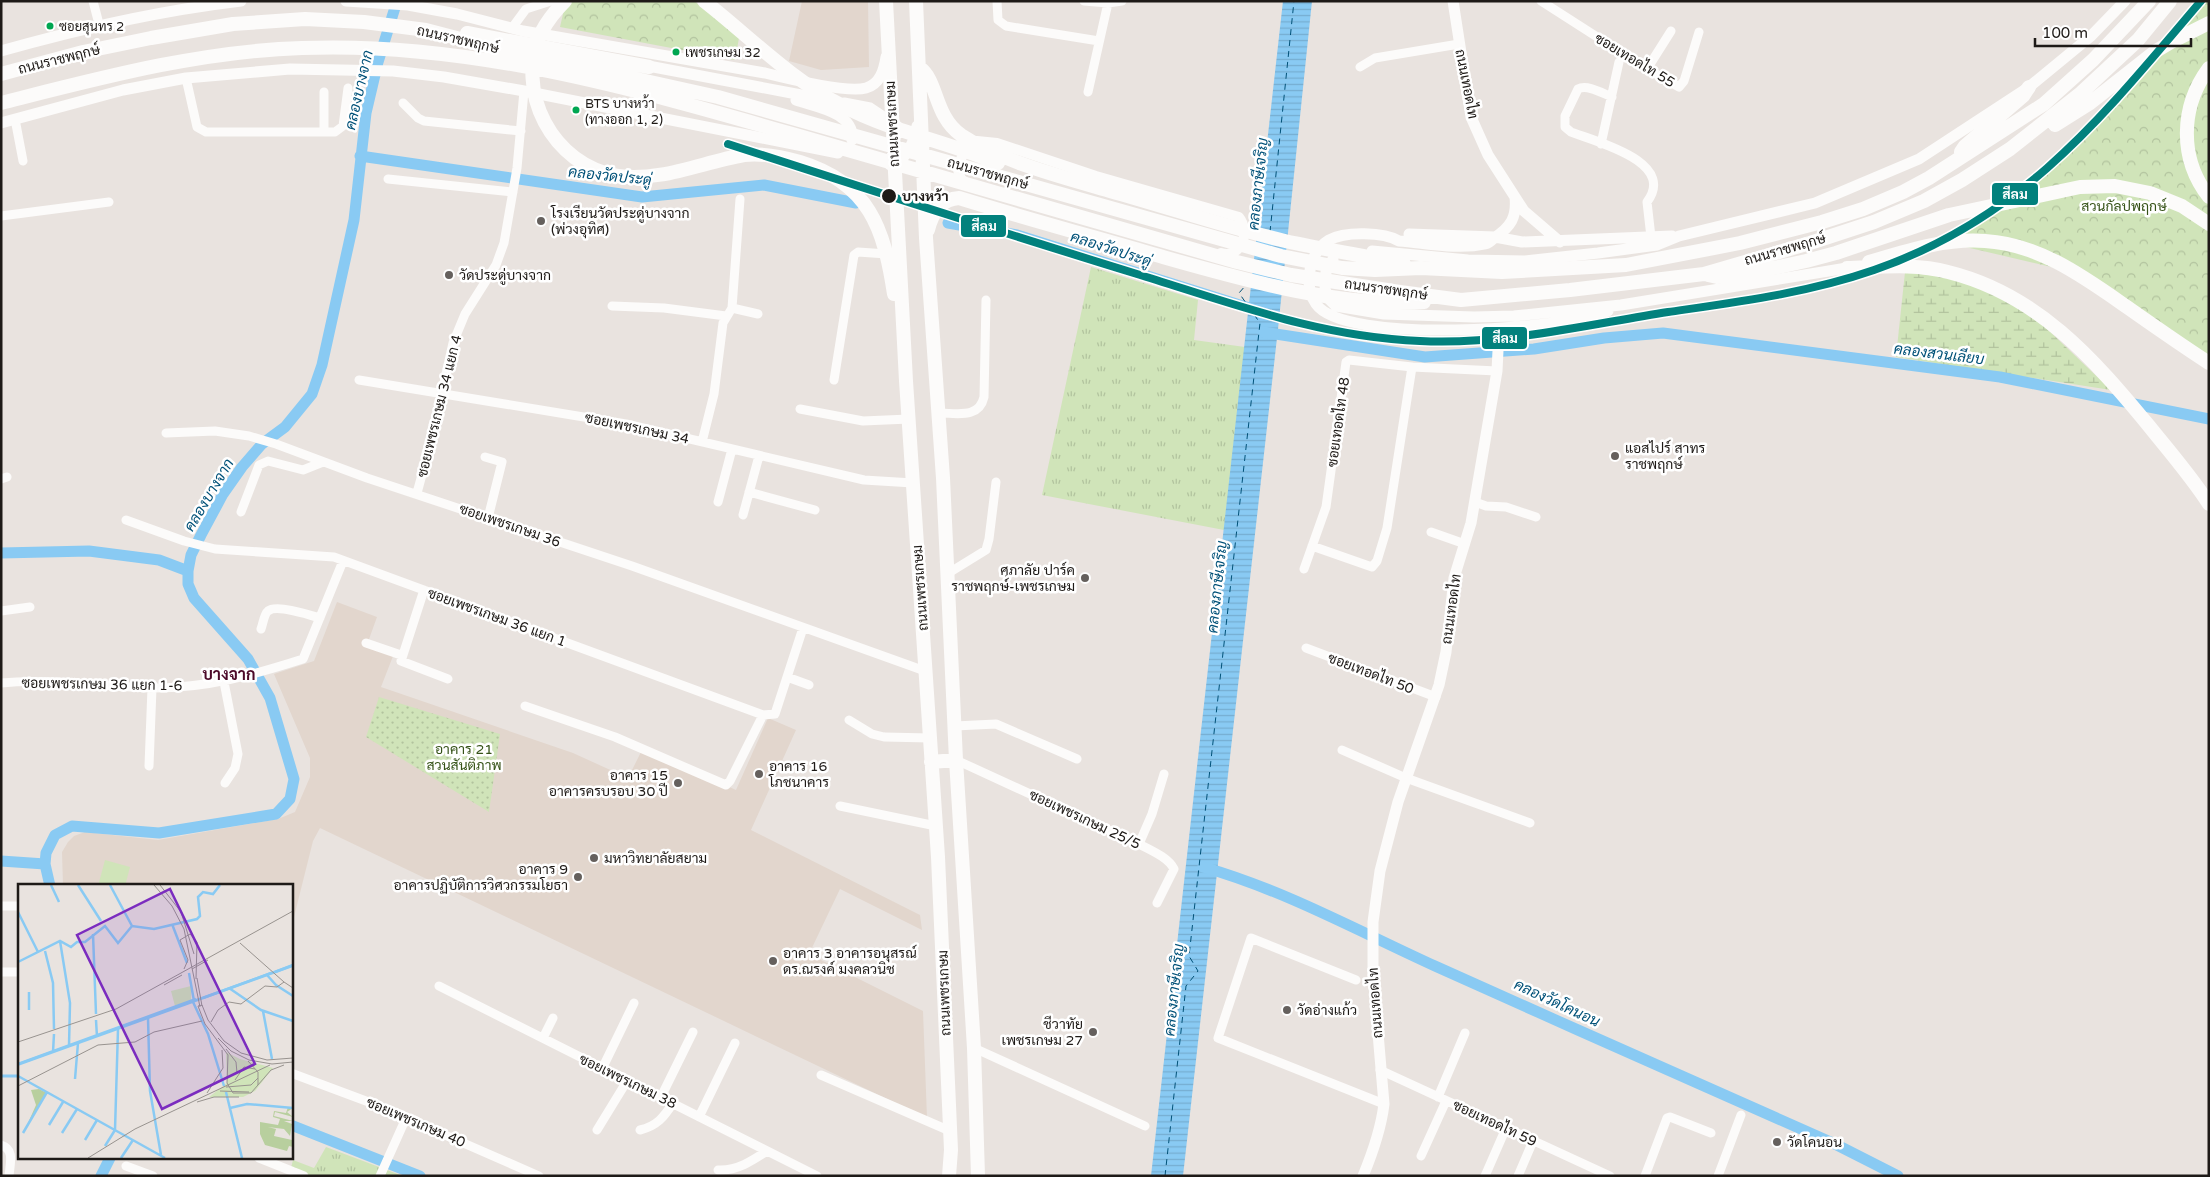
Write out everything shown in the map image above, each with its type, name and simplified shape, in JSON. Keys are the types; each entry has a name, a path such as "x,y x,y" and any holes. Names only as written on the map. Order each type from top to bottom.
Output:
{"main road":[{"name":"ถนนราชพฤกษ์","path":"1,51 100,24 189,7 241,1"},
{"name":"ถนนราชพฤกษ์","path":"346,1 408,5 458,14 518,29 765,73 797,82 855,88 865,88 881,77 887,46"},
{"path":"565,1 552,14 542,32 533,61 532,84 535,100 544,121 553,137 567,153 586,166 618,176 638,177 747,155 768,155 818,167 842,180 855,191 870,211 887,254 906,381"},
{"path":"704,1 774,59 810,86 840,105 877,121 993,161 1069,196"},
{"name":"ถนนเพชรเกษม","path":"886,1 906,381 936,826 950,1131 949,1176"},
{"name":"ถนนเพชรเกษม","path":"916,1 926,238 939,413 956,760 974,1048 978,1176"},
{"name":"ถนนเทอดไท","path":"1453,1 1471,117 1488,155 1524,211 1560,242"},
{"name":"ถนนราชพฤกษ์","path":"1847,268 1621,305 1514,316 1384,314 1336,306 1327,294 1325,278 1334,256 1348,248 1459,260 1525,260 1657,245 1679,236 1816,203 1918,159 2029,87 2091,36 2125,1"},
{"name":"ถนนราชพฤกษ์","path":"1,74 93,50 233,24 305,18 403,26 718,97 1281,256 1342,268 1375,270 1421,268 1502,272 1626,264 1740,243 1822,222 1903,192 1954,163 2044,104 2093,60 2149,1"},
{"name":"ถนนราชพฤกษ์","path":"1,103 98,78 177,62 300,48 398,50 470,57 593,81 710,110 1237,262 1291,275 1461,300 1570,290 1704,274 1874,222 1924,201 1962,180 2039,128 2075,99 2120,58 2170,1"},
{"path":"1903,192 1972,165 2051,126 2090,103 2150,56 2183,35 2209,24"},
{"path":"518,29 650,67"},
{"path":"426,30 482,35 870,108 892,121 902,132 911,146 924,180"},
{"path":"919,68 928,77 945,120 959,133 971,141 1054,175 1285,241 1421,268"},
{"path":"1,123 123,90 186,78 290,69 360,70 444,77 524,91 825,150 894,166 903,159 911,146 918,121 919,68"},
{"path":"2209,68 2197,88 2190,105 2186,134 2193,169 2209,197"},
{"path":"759,87 837,114 844,119 853,132 852,141 846,147 839,150 825,150"},
{"path":"1954,163 1965,146 2023,96 2029,87"},
{"path":"1704,274 1717,278 1813,260 1949,215 2080,187 2115,186 2150,193 2182,206 2209,224"},
{"path":"1515,197 1515,214 1511,224 1487,244 1470,246 1399,241 1393,237 1353,234 1328,241 1317,254 1309,271 1310,293 1316,305 1327,315 1361,324 1434,330 1499,330 1538,326 1589,317 1621,305"},
{"path":"926,238 933,216 943,203 959,198 1228,275 1289,288 1343,297 1400,303 1461,300"},
{"path":"1495,237 1522,242 1560,242 1679,236"},
{"path":"1847,268 1910,250 1937,245 1977,241 2010,244 2041,254 2070,269 2209,363"},
{"path":"1847,268 1908,265 1947,271 1986,283 2017,298 2049,321 2084,352 2124,396 2188,473 2209,504"},
{"name":"ถนนเทอดไท","path":"1363,1176 1382,1122 1384,1104 1372,950 1380,871 1406,778 1436,697 1446,652 1454,578 1465,544 1475,502 1498,366 1499,330"},
{"path":"932,762 956,760"}],"street":[{"path":"93,1 100,24"},
{"path":"518,29 526,9 551,1"},
{"path":"700,1 748,32"},
{"path":"997,1 998,20 1006,26 1099,41"},
{"path":"1090,2 1108,4 1122,1"},
{"name":"ซอยเทอดไท 55","path":"1541,1 1677,87 1681,86 1699,32"},
{"path":"1088,92 1108,4"},
{"path":"1647,69 1671,31"},
{"path":"1360,67 1376,58 1459,44"},
{"path":"1601,144 1619,62"},
{"path":"186,78 197,127 200,131 206,132 334,132 343,126 348,88"},
{"path":"1612,97 1582,87 1575,92 1564,122 1567,130 1635,159 1646,167 1653,177 1653,194 1647,202 1651,237"},
{"name":"ซอยเพชรเกษม 34 แยก 4","path":"417,493 429,450 453,343 464,314 496,265 504,243 517,168 524,91"},
{"path":"324,92 324,132"},
{"path":"403,103 424,122 520,131"},
{"path":"15,119 23,161"},
{"path":"971,141 997,143 1096,176 1238,217 1244,227 1242,243 1235,253 1228,255 993,186 966,183 958,173 958,167 964,153 977,147 987,148"},
{"path":"388,179 514,190"},
{"path":"952,199 965,190 982,184"},
{"path":"702,442 714,394 723,323 729,312 740,199"},
{"path":"1,216 109,202"},
{"path":"834,380 854,255 858,252 887,254"},
{"path":"939,413 971,413 979,410 982,405 984,397 986,300"},
{"path":"612,306 758,314"},
{"name":"ซอยเทอดไท 48","path":"1304,570 1326,507 1346,362 1349,360 1412,367 1498,366"},
{"path":"1312,546 1363,565 1372,566 1377,561 1387,528 1412,367"},
{"name":"ซอยเพชรเกษม 34","path":"359,380 626,424 864,480 913,483"},
{"path":"800,409 863,421 909,419"},
{"name":"ซอยเพชรเกษม 36","path":"166,433 209,431 249,436 276,444 323,462 632,566 848,645 925,671"},
{"path":"718,502 732,449"},
{"path":"743,515 759,456"},
{"path":"485,457 502,462 488,518"},
{"path":"240,512 259,465 263,462 268,461 303,470 323,462"},
{"path":"947,574 986,550 996,482"},
{"path":"750,492 815,510"},
{"path":"1475,502 1486,506 1506,507 1536,517"},
{"name":"ซอยเพชรเกษม 36 แยก 1","path":"126,520 204,547 230,551 322,555 343,561 763,714"},
{"path":"1431,532 1465,544"},
{"name":"ซอยเพชรเกษม 36 แยก 1-6","path":"1,683 36,680 152,688 224,682 303,660 343,561"},
{"path":"424,590 401,655 401,661 404,664 448,679"},
{"path":"1,611 30,607"},
{"path":"262,630 267,612 272,609 282,608 320,618"},
{"path":"525,706 614,736 726,784 730,781 763,714 775,714 803,628"},
{"path":"366,643 401,655"},
{"name":"ซอยเทอดไท 50","path":"1306,648 1436,697"},
{"path":"787,677 809,685"},
{"path":"224,682 238,754 235,768 225,783"},
{"path":"149,766 152,688"},
{"path":"849,720 872,734 884,737 930,738"},
{"path":"955,726 996,724 1077,759"},
{"path":"1342,750 1406,778 1530,823"},
{"name":"ซอยเพชรเกษม 25/5","path":"956,760 1139,844 1164,858 1174,868 1157,903"},
{"path":"1139,844 1152,814 1164,774"},
{"path":"840,806 936,826"},
{"path":"1,906 18,906"},
{"path":"1356,980 1251,938 1218,1038 1384,1104"},
{"path":"1,972 18,972"},
{"name":"ซอยเพชรเกษม 38","path":"439,986 817,1176"},
{"path":"602,1068 634,1003"},
{"path":"543,1038 553,1018"},
{"path":"661,1098 693,1032"},
{"path":"1421,1156 1465,1033"},
{"path":"699,1116 735,1043"},
{"path":"974,1048 1144,1126"},
{"name":"ซอยเทอดไท 59","path":"1380,1070 1610,1176"},
{"name":"ซอยเพชรเกษม 40","path":"292,1073 406,1118 539,1176"},
{"path":"821,1075 950,1131"},
{"path":"597,1130 627,1081"},
{"path":"640,1130 650,1128 662,1120 673,1104"},
{"path":"1718,1176 1741,1115"},
{"path":"1645,1176 1667,1118 1670,1117 1711,1133"},
{"path":"381,1173 406,1118"},
{"path":"1485,1176 1506,1128"},
{"path":"1518,1176 1534,1141"},
{"path":"1,1145 9,1148 11,1152 9,1176"},
{"path":"718,1170 729,1170 739,1167 768,1151"},
{"path":"263,1160 304,1176"},
{"path":"126,1166 153,1176"}],"shaded area":[{"path":"802,1 868,1 869,67 821,70 789,61"},
{"name":"มหาวิทยาลัยสยาม","path":"337,602 377,617 368,642 395,651 381,687 573,753 628,778 643,748 736,790 768,718 796,730 751,830 920,915 922,930 840,889 809,954 923,1011 927,1118 320,828 313,841 292,925 292,884 63,884 62,852 74,836 85,832 158,840 278,819 295,812 310,777 310,758 274,674 314,661"}],"green space":[{"path":"566,1 694,1 723,22 739,38 735,60 560,27"},
{"name":"สวนกัลปพฤกษ์","path":"2195,1 2209,1 2209,358 2069,271 1944,242 2038,172 2080,134 2101,113"},
{"path":"1091,267 1198,300 1194,340 1245,347 1224,530 1042,495"},
{"path":"1905,272 1952,278 2023,306 2111,390 1896,357"},
{"name":"อาคาร 21 สวนสันติภาพ","path":"379,697 500,734 489,812 366,737"},
{"path":"105,860 130,867 126,884 99,884"},
{"path":"326,1147 403,1176 289,1176 293,1160 314,1168"}],"water":[{"name":"คลองภาษีเจริญ","path":"1283,1 1312,1 1278,329 1183,1176 1151,1176"}],"waterway":[{"name":"คลองบางจาก","path":"50,884 45,864 46,853 55,835 72,826 159,833 276,814 290,799 294,779 270,698 248,659 194,598 188,584 188,571 191,555 223,494 242,467 262,444 285,427 312,394 322,365 354,220 366,113 378,62 397,1"},
{"name":"คลองวัดประดู่","path":"360,156 642,197 764,185 856,203"},
{"name":"คลองวัดประดู่","path":"948,223 1017,235 1262,312"},
{"name":"คลองสวนเลียบ","path":"1263,332 1425,357 1534,349 1604,338 1663,333 2000,377 2209,419"},
{"path":"1,553 89,551 159,560 188,571"},
{"path":"1,861 45,864"},
{"name":"คลองวัดโคนอน","path":"1203,867 1233,876 1292,899 1435,966 1835,1144 1898,1176"},
{"path":"1,1076 18,1076"},
{"path":"292,1125 420,1176"},
{"name":"คลองบางจาก","path":"101,1176 109,1160"}],"ferry route":[{"path":"1270,232 1294,1"},
{"path":"1165,1176 1186,986 1198,971 1189,956 1260,323 1239,293 1246,285"}],"transit line":[{"name":"สีลม","path":"728,144 1241,307 1311,326 1383,338 1420,341 1483,340 1514,337 1798,291 1874,270 1927,248 1975,222 2018,192 2057,159 2130,84 2201,1"}],"place":[{"name":"ซอยสุนทร 2","path":"50,26"},
{"name":"เพชรเกษม 32","path":"676,52"},
{"name":"BTS บางหว้า (ทางออก 1, 2)","path":"576,110"},
{"name":"บางหว้า","path":"889,196"},
{"name":"โรงเรียนวัดประดู่บางจาก (พ่วงอุทิศ)","path":"541,221"},
{"name":"วัดประดู่บางจาก","path":"449,275"},
{"name":"แอสไปร์ สาทร ราชพฤกษ์","path":"1615,456"},
{"name":"ศุภาลัย ปาร์ค ราชพฤกษ์-เพชรเกษม","path":"1085,578"},
{"name":"อาคาร 16 โภชนาคาร","path":"759,774"},
{"name":"อาคาร 15 อาคารครบรอบ 30 ปี","path":"678,783"},
{"name":"มหาวิทยาลัยสยาม","path":"594,858"},
{"name":"อาคาร 9 อาคารปฏิบัติการวิศวกรรมโยธา","path":"578,877"},
{"name":"อาคาร 3 อาคารอนุสรณ์ ดร.ณรงค์ มงคลวนิช","path":"773,961"},
{"name":"วัดอ่างแก้ว","path":"1287,1010"},
{"name":"ชีวาทัย เพชรเกษม 27","path":"1093,1032"},
{"name":"วัดโคนอน","path":"1777,1142"}],"district":[{"name":"บางจาก","path":"229,674"}]}
